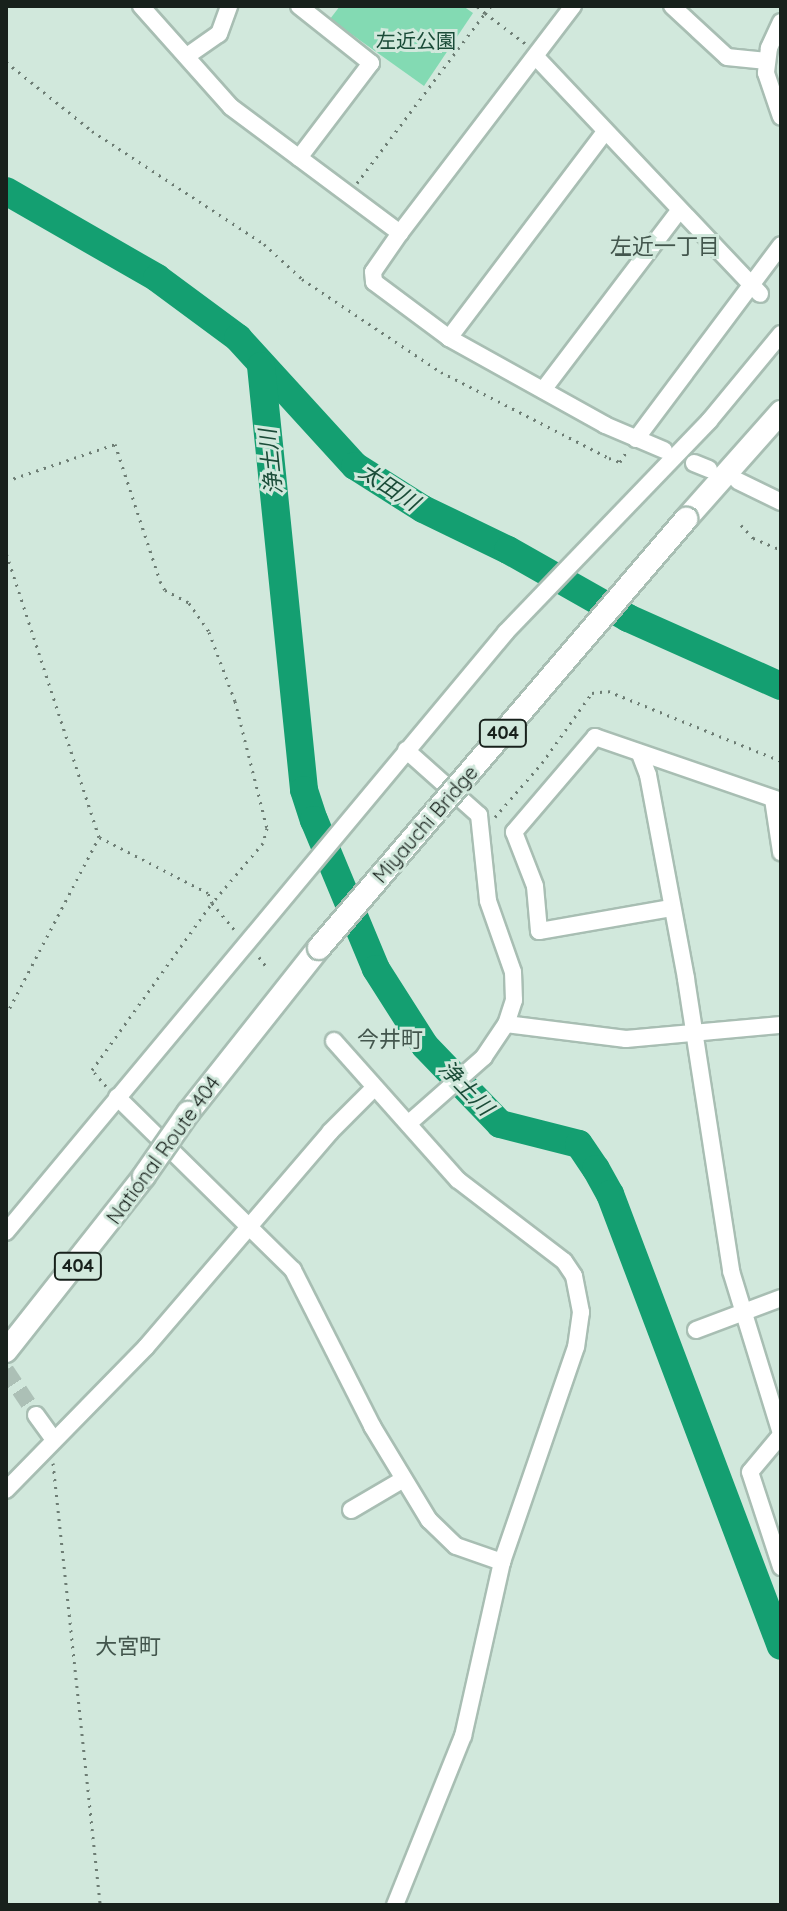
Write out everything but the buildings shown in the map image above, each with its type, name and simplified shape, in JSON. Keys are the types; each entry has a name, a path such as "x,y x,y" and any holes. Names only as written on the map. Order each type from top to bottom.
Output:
{"highway":[{"name":"Miyauchi Bridge","path":"319,948 781,412"},
{"name":"National Route 404","path":"6,1351 319,948"}],"street":[{"path":"141,6 231,107 400,233"},
{"path":"187,56 219,34 229,6"},
{"path":"299,6 371,63 299,158"},
{"path":"573,6 378,263 374,282 449,338 636,439 664,450"},
{"path":"672,6 727,57 767,61"},
{"path":"781,22 767,61 768,86 781,117"},
{"path":"536,57 755,289"},
{"path":"449,338 605,132"},
{"path":"543,390 679,211"},
{"path":"636,439 755,289 781,245"},
{"path":"6,1232 506,632 738,390 781,334"},
{"path":"738,481 781,502"},
{"path":"671,908 539,931 535,886 514,832 595,737 777,800 781,852"},
{"path":"406,750 471,805 484,827 488,901 513,972 514,1000 506,1024 484,1057 408,1124"},
{"path":"640,754 648,775 740,1313 781,1434 750,1472 781,1567"},
{"path":"506,1024 626,1039 692,1037 781,1025"},
{"path":"334,1041 458,1180 564,1261 579,1294 576,1347 502,1562 463,1736 395,1905"},
{"path":"6,1490 137,1357 330,1132 374,1088"},
{"path":"117,1097 252,1226 293,1270 314,1304 402,1480 443,1536 467,1552 502,1562"},
{"path":"696,1330 781,1298"},
{"path":"36,1415 54,1440"},
{"path":"351,1510 402,1480"}],"path":[{"path":"477,6 536,57"},
{"path":"348,194 491,6"},
{"path":"6,62 92,131 264,244 302,279 441,372 620,462 636,439"},
{"path":"6,481 115,444 160,581 165,590 189,603 209,632 235,701 267,828 263,843 212,903 92,1070 117,1097"},
{"path":"741,525 753,538 781,550"},
{"path":"6,552 99,837 208,893 212,903 237,934"},
{"path":"484,827 542,763 592,693 608,691 781,761"},
{"path":"6,1015 99,837"},
{"path":"259,957 268,969"},
{"path":"54,1440 55,1491 100,1905"}],"green space":[{"name":"左近公園","path":"340,6 463,6 473,13 424,86 330,19"}],"waterway":[{"name":"太田川","path":"6,191 157,278 238,338 355,466 423,509 508,550 628,618 781,686"},
{"name":"浄土川","path":"261,366 304,790 314,820 376,969 425,1046 500,1124 579,1144 596,1169 610,1194 781,1646"}],"tunnel":[{"path":"6,1370 36,1415"}],"district":[{"name":"左近一丁目","path":"665,247"},
{"name":"今井町","path":"390,1040"},
{"name":"大宮町","path":"128,1647"}]}
